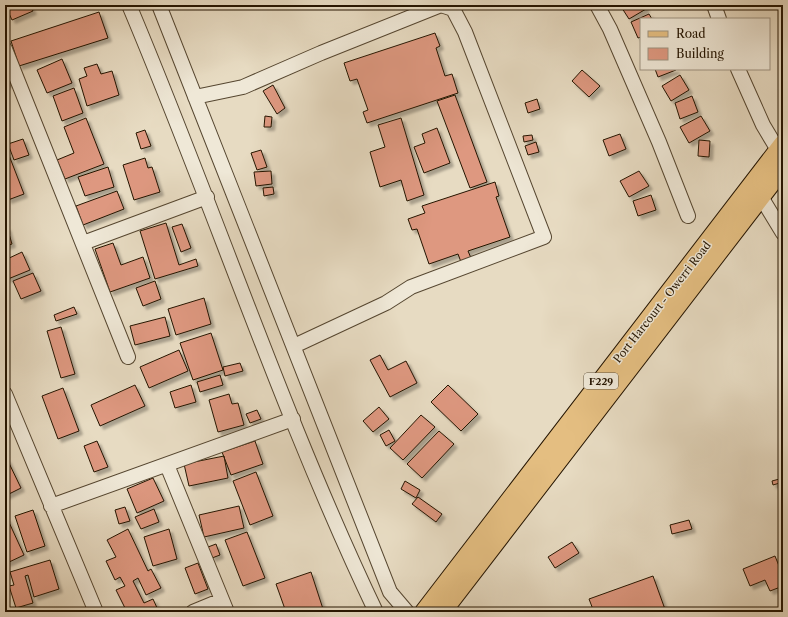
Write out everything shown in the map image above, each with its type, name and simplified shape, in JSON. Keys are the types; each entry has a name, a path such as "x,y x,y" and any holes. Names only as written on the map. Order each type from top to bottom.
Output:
{"main road":[{"name":"Port Harcourt - Owerri Road","path":"424,612 781,147"},
{"name":"Port Harcourt - Owerri Road","path":"442,612 783,168"}],"street":[{"path":"129,5 166,92 322,495 376,612"},
{"path":"159,5 390,592 407,612"},
{"path":"195,97 243,87 321,53 441,5 453,9 465,32 544,237 411,287 386,303 294,346"},
{"path":"597,5 610,30 659,142 688,216"},
{"path":"714,5 719,18"},
{"path":"5,49 128,357"},
{"path":"738,70 763,125 781,147"},
{"path":"83,243 207,197"},
{"path":"761,197 783,233"},
{"path":"5,394 96,612"},
{"path":"52,506 293,419"},
{"path":"167,465 224,606 193,612"}],"building":[{"path":"5,5 30,5 33,11 12,20"},
{"path":"620,5 644,5 646,9 629,19"},
{"path":"99,12 108,38 19,66 11,41"},
{"path":"649,14 651,18 640,18"},
{"path":"640,18 640,37 638,38 631,22"},
{"path":"435,33 440,46 436,48 445,76 452,74 458,93 367,123 363,112 368,110 357,79 350,81 344,63"},
{"path":"62,59 72,83 47,93 37,70"},
{"path":"97,64 101,74 112,71 119,95 87,106 79,79 87,76 84,68"},
{"path":"582,70 600,86 589,97 572,81"},
{"path":"655,70 676,70 658,77"},
{"path":"11,72 14,81 5,85 5,74"},
{"path":"680,75 689,90 671,101 662,86"},
{"path":"273,85 285,108 277,114 263,91"},
{"path":"74,88 83,113 62,121 53,96"},
{"path":"455,95 487,182 470,188 437,101"},
{"path":"692,96 698,112 680,119 675,103"},
{"path":"537,99 540,109 528,113 525,103"},
{"path":"265,116 272,117 271,127 264,127"},
{"path":"701,116 710,131 689,143 680,127"},
{"path":"86,118 104,164 65,179 57,160 74,153 64,127"},
{"path":"401,118 424,195 407,201 401,180 380,187 370,152 385,147 378,125"},
{"path":"437,128 450,163 424,173 414,147 425,143 422,134"},
{"path":"145,130 151,146 141,149 136,133"},
{"path":"620,134 626,149 609,156 603,140"},
{"path":"532,135 533,140 524,142 523,136"},
{"path":"23,139 29,155 14,160 8,144"},
{"path":"699,140 710,141 709,157 698,156"},
{"path":"536,142 539,152 528,155 525,146"},
{"path":"5,145 24,194 8,200 5,193"},
{"path":"261,150 267,167 257,170 251,153"},
{"path":"145,158 148,168 152,167 160,192 134,200 123,165"},
{"path":"108,167 114,187 85,196 78,177"},
{"path":"271,171 272,184 256,186 254,172"},
{"path":"639,171 649,186 629,197 620,181"},
{"path":"495,182 499,196 496,197 510,237 468,251 471,258 461,262 458,254 429,264 417,229 412,230 408,219 425,213 422,206"},
{"path":"273,187 274,194 264,196 263,188"},
{"path":"117,191 124,209 83,225 76,206"},
{"path":"651,195 656,210 638,216 633,201"},
{"path":"166,223 179,265 196,259 198,266 155,279 140,231"},
{"path":"182,224 191,248 181,252 172,227"},
{"path":"7,227 12,244 5,246 5,228"},
{"path":"113,243 121,265 143,257 150,278 110,292 95,249"},
{"path":"22,252 30,270 8,279 5,273 5,260"},
{"path":"33,273 41,291 21,299 13,281"},
{"path":"155,281 161,299 143,306 136,288"},
{"path":"204,298 211,324 176,335 168,309"},
{"path":"74,307 77,314 56,321 54,315"},
{"path":"165,317 170,336 135,345 130,326"},
{"path":"61,327 75,374 61,378 47,331"},
{"path":"211,333 223,370 193,380 180,343"},
{"path":"179,350 188,371 149,388 140,367"},
{"path":"380,355 388,370 406,361 417,383 390,397 370,360"},
{"path":"240,363 243,371 225,376 223,367"},
{"path":"220,375 223,385 200,392 197,382"},
{"path":"135,385 145,406 100,426 91,405"},
{"path":"191,385 196,402 175,408 170,392"},
{"path":"448,385 478,414 461,431 431,402"},
{"path":"63,388 79,431 58,439 42,396"},
{"path":"229,394 232,404 238,403 244,425 218,432 209,400"},
{"path":"379,407 389,419 373,432 363,421"},
{"path":"257,410 261,419 250,423 246,414"},
{"path":"421,415 435,427 403,460 390,448"},
{"path":"389,430 395,441 386,446 380,435"},
{"path":"439,431 454,444 422,478 407,464"},
{"path":"97,441 108,467 94,472 84,446"},
{"path":"255,441 263,464 231,475 222,452"},
{"path":"224,456 228,478 189,486 184,464"},
{"path":"7,459 21,488 5,496 5,460"},
{"path":"256,472 273,516 250,525 233,481"},
{"path":"153,478 164,501 137,513 127,489"},
{"path":"783,478 783,482 773,485 772,481"},
{"path":"405,481 420,490 416,498 401,489"},
{"path":"418,497 442,514 436,522 412,504"},
{"path":"239,506 244,528 204,537 199,515"},
{"path":"125,507 130,521 119,524 115,510"},
{"path":"154,509 159,522 141,529 135,517"},
{"path":"33,510 45,546 27,552 15,516"},
{"path":"7,518 24,555 7,563 5,558 5,519"},
{"path":"689,520 692,529 672,534 670,525"},
{"path":"128,529 148,571 151,569 161,588 146,595 138,578 133,581 144,603 153,599 158,610 154,612 127,612 116,590 125,586 120,577 115,580 106,561 116,557 107,540"},
{"path":"169,529 177,559 153,566 144,537"},
{"path":"247,532 265,578 243,586 225,540"},
{"path":"572,542 579,553 555,568 548,557"},
{"path":"216,544 220,555 212,558 208,547"},
{"path":"775,556 783,576 783,586 770,591 765,580 750,586 743,569"},
{"path":"50,560 59,589 34,597 28,575 25,576 33,603 16,608 9,586 14,585 10,572"},
{"path":"198,563 208,589 195,594 185,568"},
{"path":"311,572 324,612 286,612 276,584"},
{"path":"653,576 666,612 594,612 589,599"}]}
